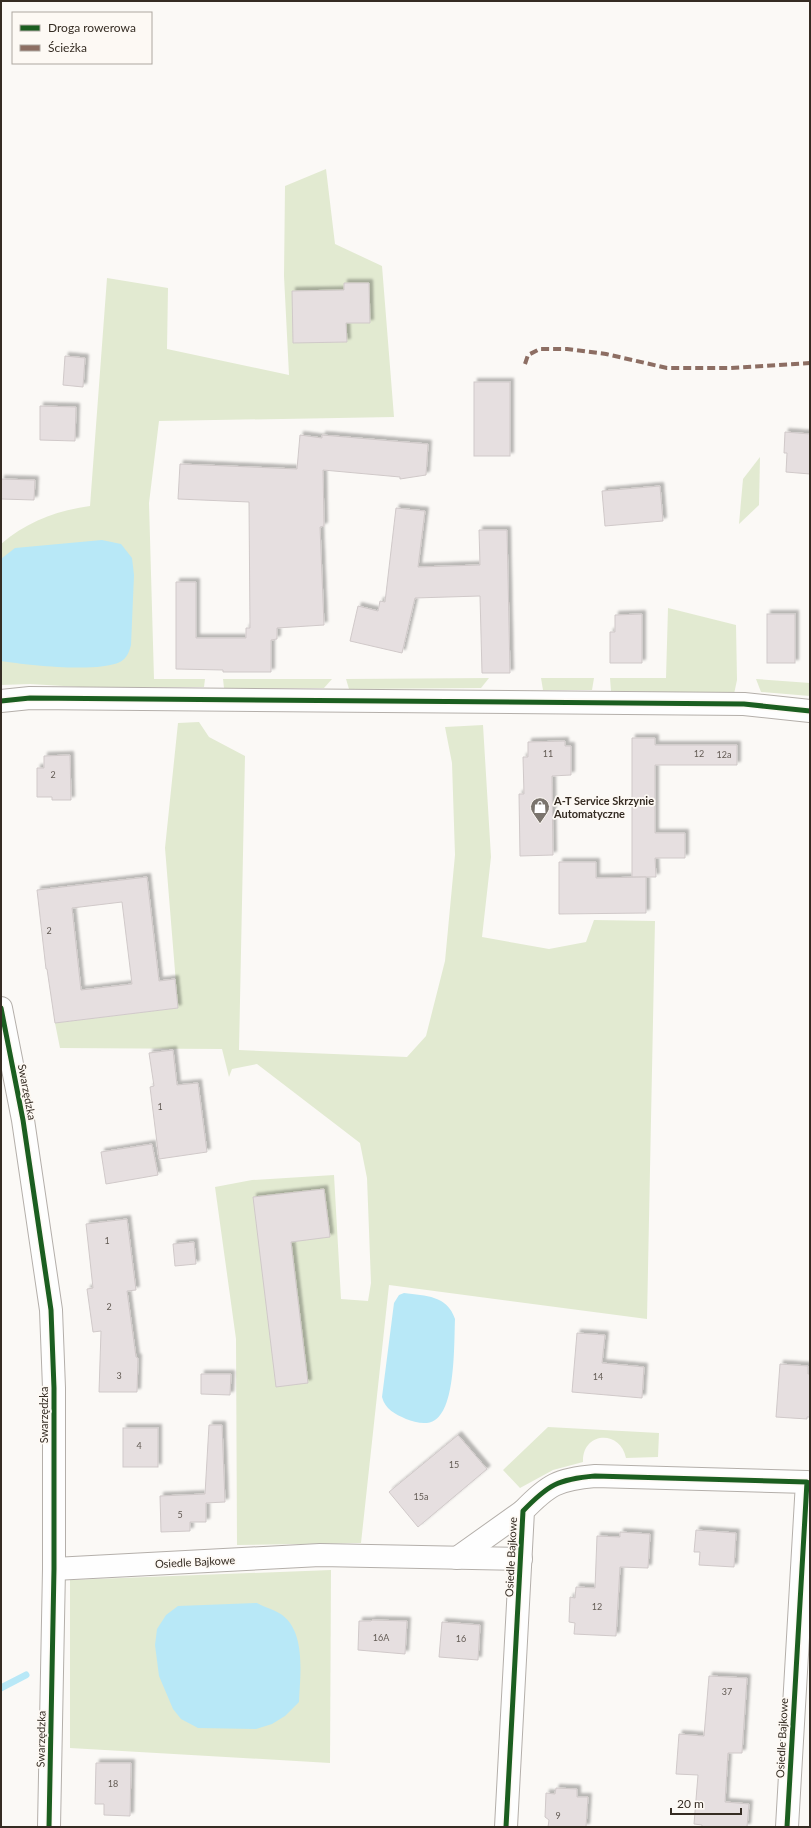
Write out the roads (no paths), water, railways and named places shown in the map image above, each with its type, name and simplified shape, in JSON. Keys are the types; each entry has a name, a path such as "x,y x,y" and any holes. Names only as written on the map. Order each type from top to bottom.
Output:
{"street":[{"path":"1,701 38,698 744,704 810,711"},
{"name":"Swarzędzka","path":"2,1017 23,1120 51,1310 54,1388 54,1569 49,1827"},
{"name":"Osiedle Bajkowe","path":"457,1558 523,1511 553,1484 571,1478 595,1476 808,1482 787,1827"},
{"name":"Osiedle Bajkowe","path":"506,1827 523,1511"},
{"name":"Osiedle Bajkowe","path":"54,1569 320,1555 521,1559"}],"water":[{"path":"102,540 121,544 132,558 134,575 131,645 126,657 120,662 109,665 79,668 1,661 1,559 15,548"},
{"path":"404,1293 428,1296 441,1301 447,1305 455,1319 454,1358 447,1402 442,1413 435,1420 428,1423 417,1422 398,1415 385,1405 382,1397 394,1303 399,1295"},
{"path":"257,1603 279,1613 288,1620 294,1630 298,1641 300,1654 299,1702 285,1716 272,1724 256,1729 198,1728 181,1719 173,1709 159,1676 155,1645 157,1629 166,1615 178,1606"}],"waterway":[{"path":"1,1688 26,1675"}],"place":[{"name":"A-T Service Skrzynie Automatyczne","path":"540,824"}]}
